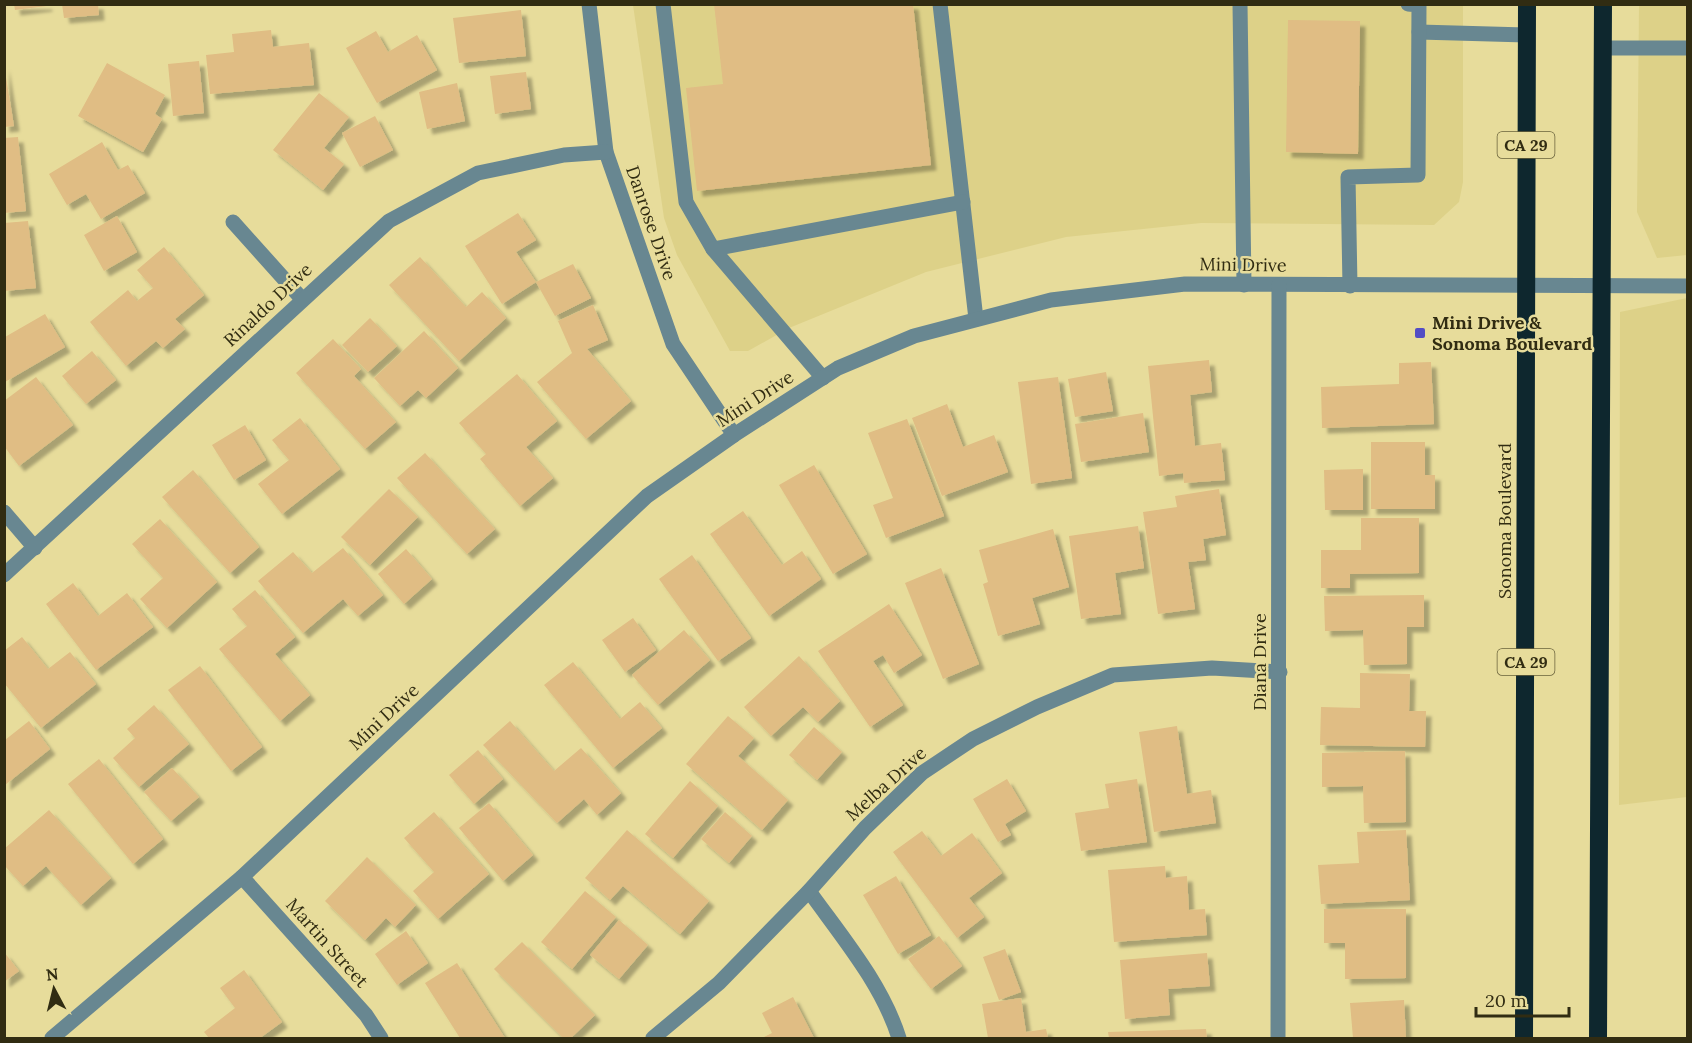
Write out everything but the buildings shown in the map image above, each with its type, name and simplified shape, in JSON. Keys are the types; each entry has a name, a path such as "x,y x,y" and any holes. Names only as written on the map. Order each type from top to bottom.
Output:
{"highway":[{"name":"Sonoma Boulevard","path":"1524,1038 1527,4"},
{"path":"1598,1038 1603,4"}],"street":[{"name":"Danrose Drive","path":"589,4 606,152 673,344 734,435"},
{"path":"663,4 686,202 713,249 823,378"},
{"path":"940,4 976,320"},
{"path":"1240,4 1244,285"},
{"path":"1350,286 1348,177 1418,175 1419,5 1408,4"},
{"path":"1419,32 1527,35"},
{"path":"1603,48 1688,48"},
{"name":"Rinaldo Drive","path":"4,575 389,221 478,173 564,156 606,152"},
{"path":"713,249 963,202"},
{"path":"233,222 302,299"},
{"name":"Mini Drive","path":"52,1038 242,877 647,496 734,435 838,368 914,336 1052,300 1185,284 1688,286"},
{"name":"Diana Drive","path":"1278,1038 1279,285"},
{"path":"4,512 35,548"},
{"name":"Melba Drive","path":"653,1038 719,983 809,891 865,828 922,773 973,739 1037,707 1113,675 1212,668 1280,672"},
{"name":"Martin Street","path":"242,877 366,1015 381,1038"},
{"path":"809,891 860,962 893,1020 898,1038"}],"shaded area":[{"path":"633,5 1463,5 1463,182 1459,202 1434,225 1201,223 1066,237 926,272 789,328 748,351 730,351 677,255 664,218"},
{"path":"1639,5 1687,5 1687,255 1657,258 1637,212"},
{"path":"1687,298 1687,797 1619,805 1620,312"}],"place":[{"name":"Mini Drive & Sonoma Boulevard","path":"1420,333"}]}
